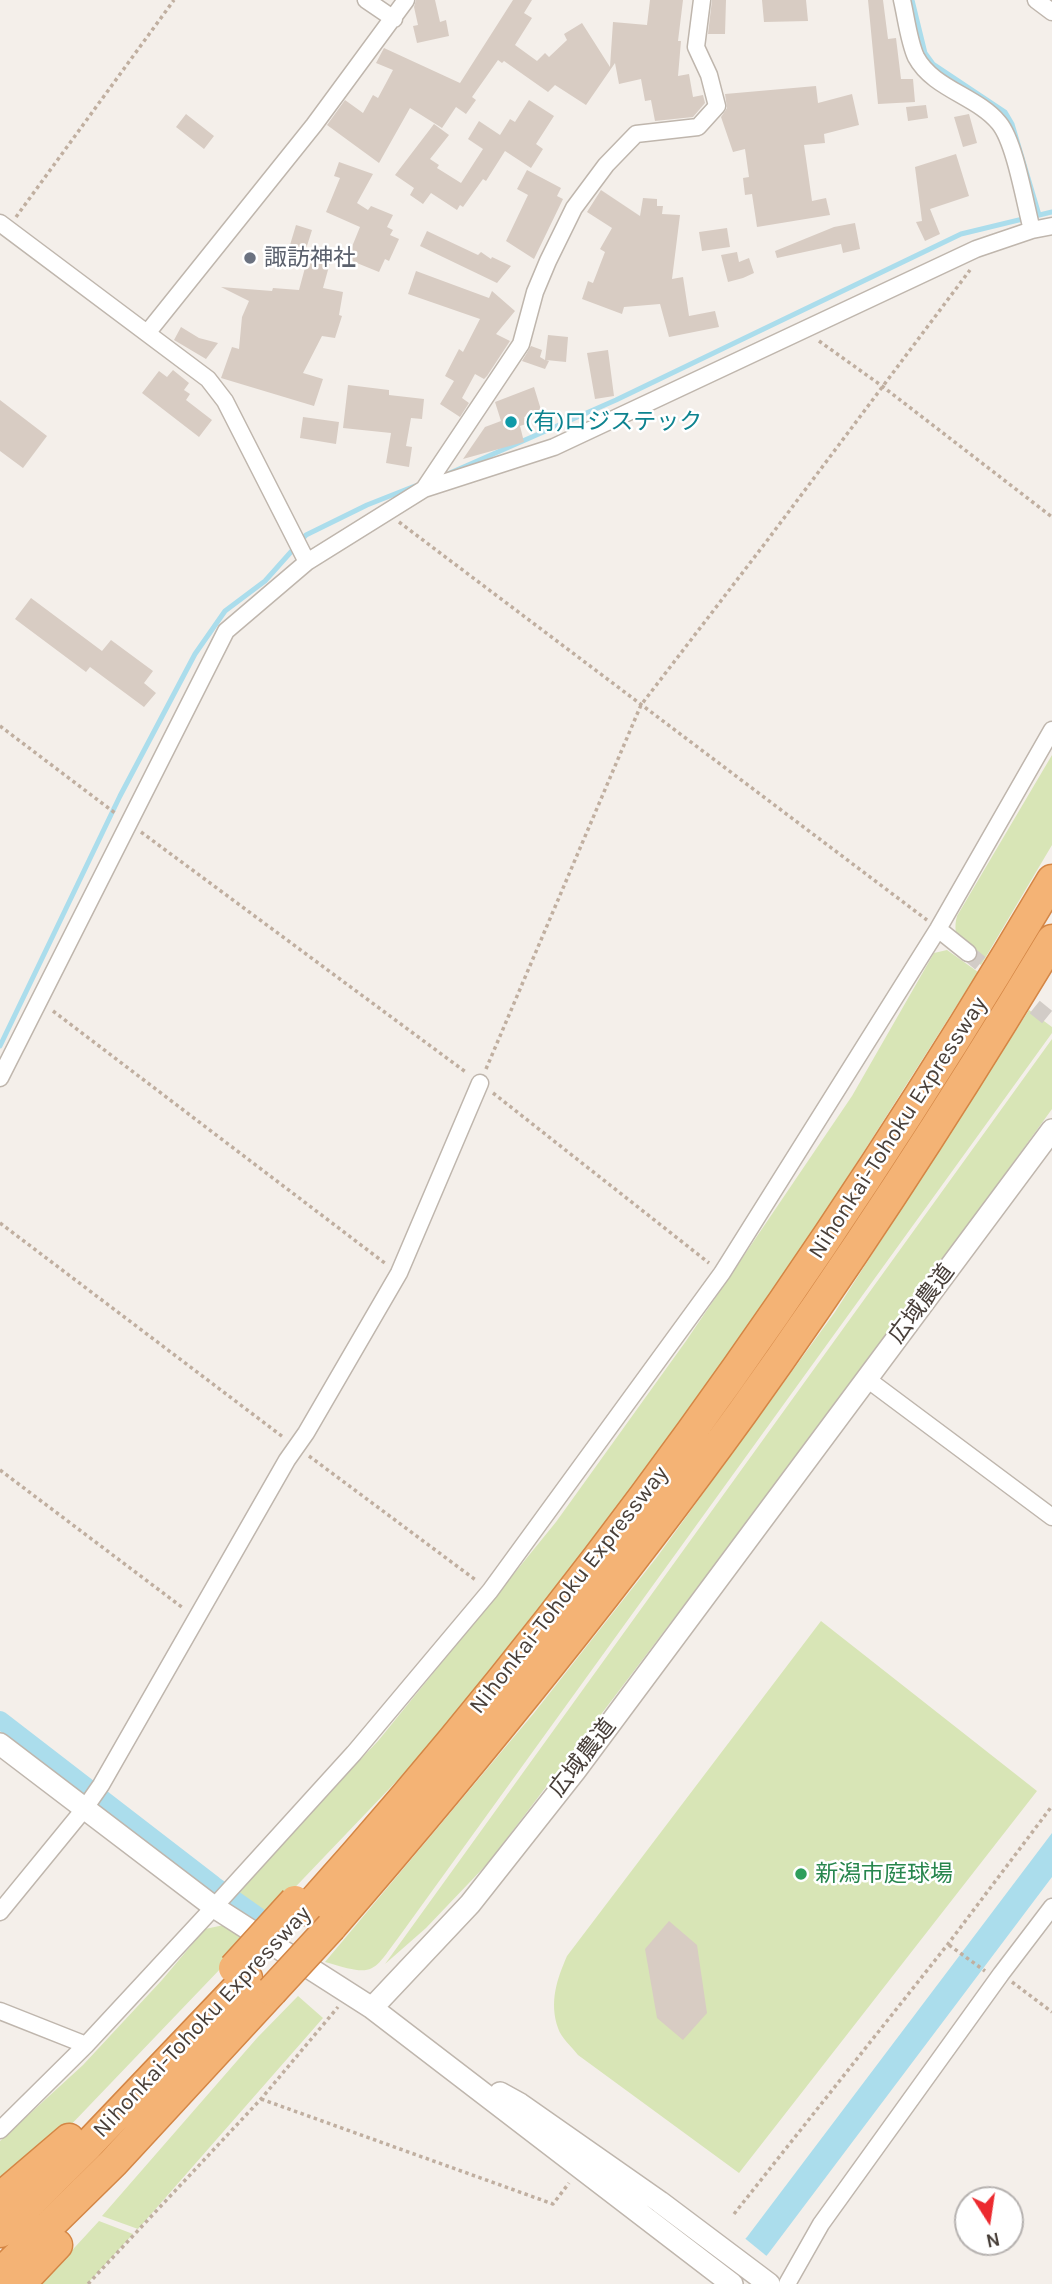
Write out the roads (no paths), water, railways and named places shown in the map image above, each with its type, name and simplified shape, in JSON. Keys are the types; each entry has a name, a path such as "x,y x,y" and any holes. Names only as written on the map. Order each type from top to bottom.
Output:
{"highway":[{"name":"Nihonkai-Tohoku Expressway","path":"0,2232 251,1979 301,1906 330,1884 575,1585 811,1264 973,1012 1052,880"},
{"name":"Nihonkai-Tohoku Expressway","path":"0,2274 113,2163 244,2022 251,1979 331,1927 509,1718 741,1414 832,1286 999,1028 1052,940"},
{"path":"0,2198 71,2137 118,2091 251,1979"},
{"path":"20,2284 166,2124 244,2022"}],"street":[{"path":"366,0 394,19"},
{"path":"148,332 314,125 406,0"},
{"path":"424,488 521,344 535,292 548,261 574,208 606,166 636,134 698,127 717,106 709,75 696,47 702,0"},
{"path":"902,0 916,56 929,74 987,110 1002,125 1032,230"},
{"path":"1036,0 1052,12"},
{"path":"4,226 208,379 225,401 307,562"},
{"path":"0,1078 226,631 307,562 424,488 554,447 976,249 1052,226"},
{"path":"0,2130 86,2045 214,1908 354,1753 490,1591 722,1273 938,929 1052,730"},
{"path":"938,929 968,953"},
{"path":"0,1912 101,1785 287,1460 298,1447 398,1273 480,1083"},
{"name":"広域農道","path":"372,2008 470,1904 575,1771 1052,1130"},
{"path":"867,1379 1052,1517"},
{"path":"0,1745 214,1908 372,2008 732,2284"},
{"path":"786,2284 821,2224 997,1975 1052,1907"},
{"path":"0,2011 86,2045"},
{"path":"452,2068 520,2104 660,2202 769,2284"}],"water":[{"path":"1052,1833 1052,1877 768,2254 741,2284 701,2284 747,2237"}],"waterway":[{"path":"912,0 925,53 933,64 1005,112 1012,124 1039,215"},
{"path":"450,473 616,400 961,234 1052,212"},
{"path":"0,1046 120,796 195,654 225,611 265,581 306,535 367,505 415,486"},
{"path":"0,1720 258,1916"}],"tunnel":[{"path":"968,953 998,978"},
{"path":"1016,992 1052,1021"}],"place":[{"name":"諏訪神社","path":"250,258"},
{"name":"(有)ロジステック","path":"511,422"},
{"name":"新潟市庭球場","path":"801,1874"}]}
